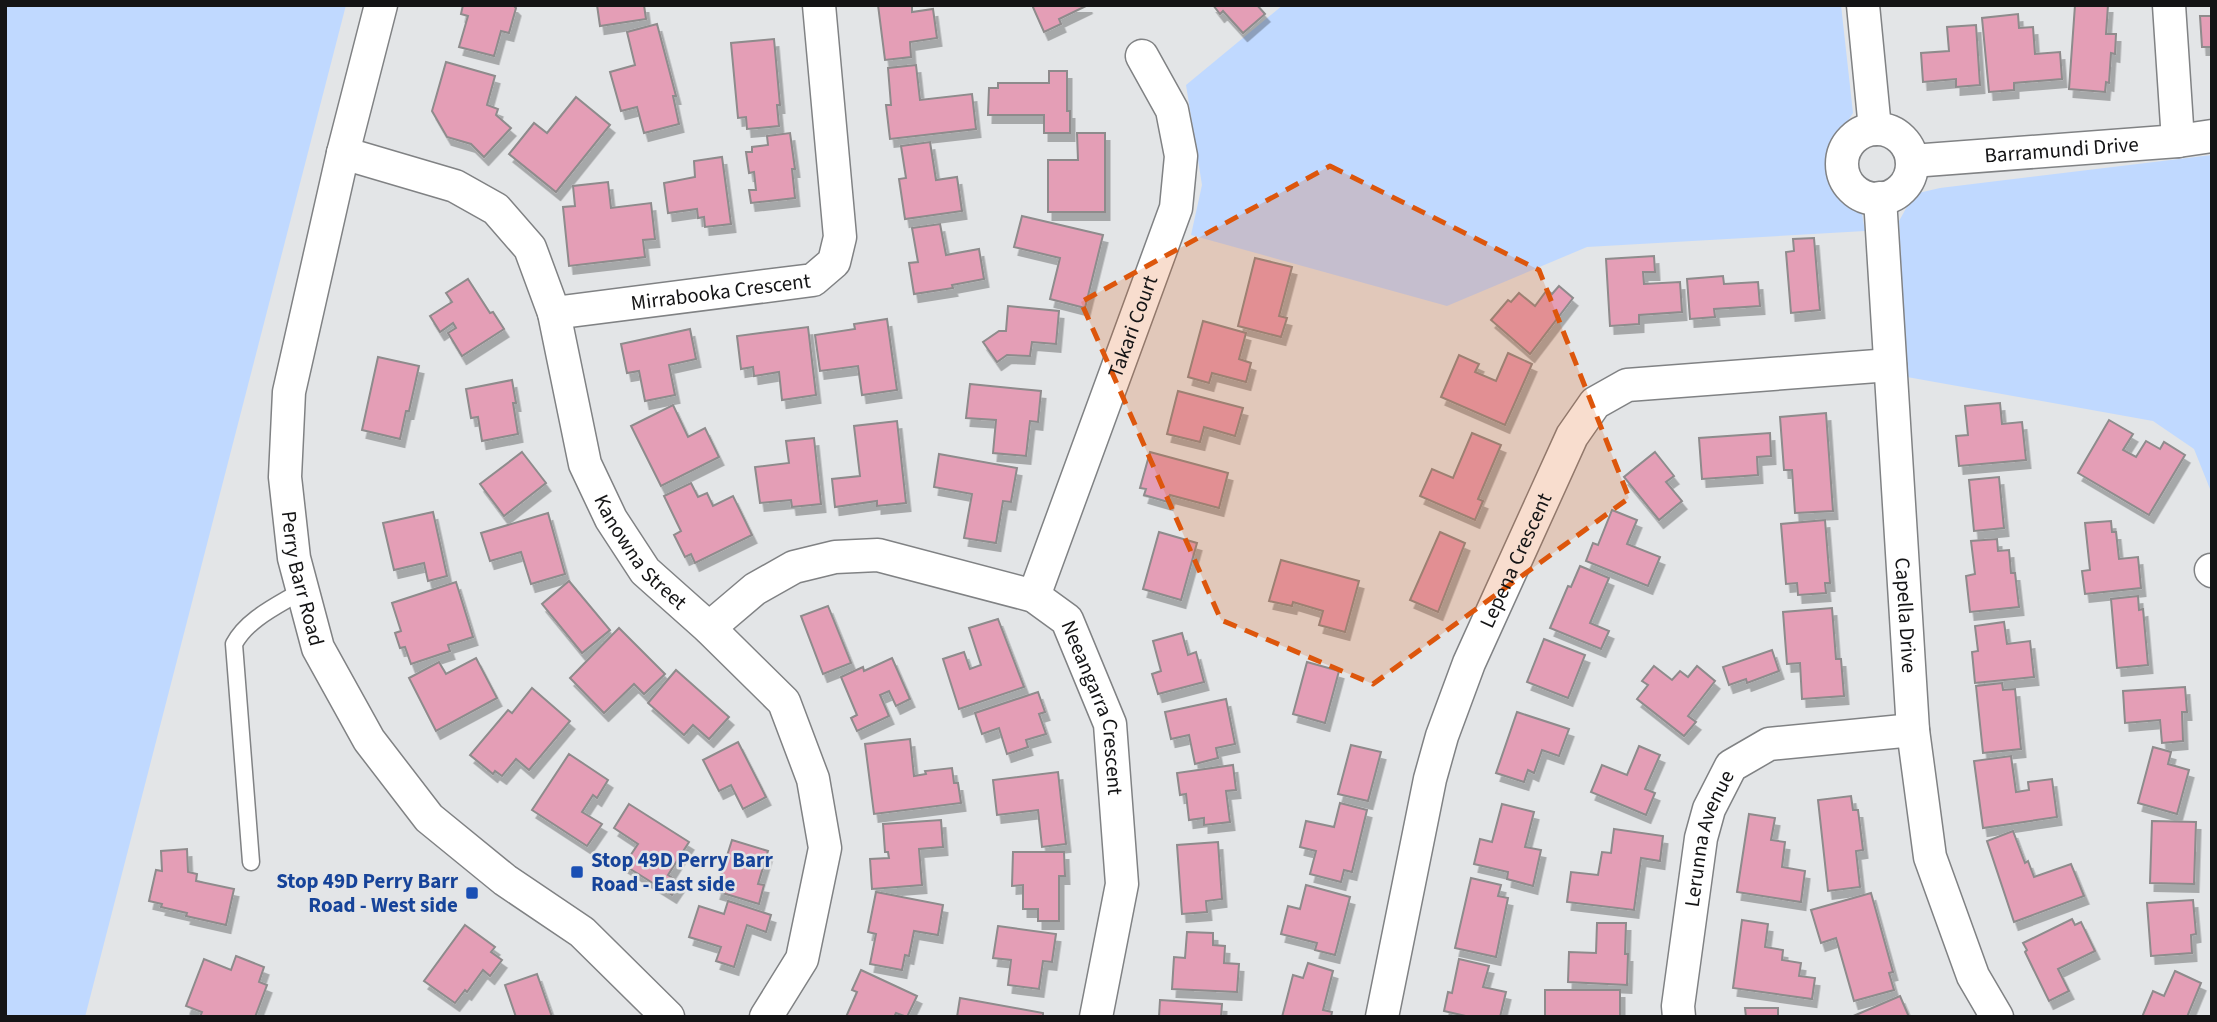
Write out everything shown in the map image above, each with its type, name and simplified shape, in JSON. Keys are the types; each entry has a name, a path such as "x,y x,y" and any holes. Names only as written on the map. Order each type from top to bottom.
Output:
{"street":[{"name":"Perry Barr Road","path":"381,5 343,153 289,392 285,477 294,558 318,648 369,740 429,818 505,880 582,932 668,1017"},
{"name":"Mirrabooka Crescent","path":"555,313 813,280 834,262 840,237 819,5"},
{"path":"1863,5 1875,129"},
{"path":"2169,5 2178,141"},
{"name":"Takari Court","path":"1034,596 1176,208 1181,156 1172,110 1142,56"},
{"path":"1875,129 1896,134 1909,150 1912,161 1907,182 1900,190 1891,196 1869,198 1851,187 1843,166 1848,145 1864,131 1875,129"},
{"name":"Barramundi Drive","path":"1912,161 2178,141 2212,136"},
{"name":"Kanowna Street","path":"343,153 455,186 496,209 530,248 555,313 585,464 611,519 645,571 709,628 784,702 813,779 825,848 802,959 766,1017"},
{"name":"Capella Drive","path":"1880,198 1913,730 1930,857 1973,976 1997,1017"},
{"name":"Lepena Crescent","path":"1382,1017 1430,779 1442,736 1469,663 1572,436 1595,403 1628,385 1890,365"},
{"name":"Neeangarra Crescent","path":"709,628 755,589 794,567 835,556 878,555 1034,596 1068,620 1110,724 1122,884 1096,1017"},
{"name":"Lerunna Avenue","path":"1679,1017 1678,1006 1701,838 1709,809 1731,766 1769,744 1913,730"}],"lane":[{"path":"251,863 234,643 241,631 251,623 303,590"}],"highlighted area":[{"path":"1330,166 1539,270 1629,498 1373,684 1221,620 1081,302"}],"shaded area":[{"path":"5,5 346,5 85,1017 5,1017"},
{"path":"1283,5 1841,5 1853,113 1831,147 1837,185 1861,208 1865,231 1587,247 1447,306 1191,235 1202,185 1186,85"},
{"path":"2212,155 2212,494 2194,449 2153,421 1907,377 1899,221 1914,194 1940,188"}],"building":[{"path":"463,5 513,5 516,8 509,33 501,31 494,56 459,47 468,16 461,14"},
{"path":"597,5 644,5 646,19 600,26"},
{"path":"878,5 912,5 912,12 933,9 937,38 910,42 911,57 885,60"},
{"path":"1032,5 1088,5 1059,19 1061,24 1044,32"},
{"path":"1213,5 1257,5 1265,14 1243,33 1223,11 1220,14"},
{"path":"2075,5 2108,5 2106,34 2116,34 2115,54 2111,53 2109,83 2106,82 2105,92 2069,89"},
{"path":"2018,14 2019,28 2033,27 2035,54 2060,52 2062,79 2014,83 2014,90 1989,92 1982,18"},
{"path":"2200,16 2212,16 2212,47 2202,47"},
{"path":"657,24 676,96 673,96 679,124 644,133 637,107 621,111 610,72 635,65 627,32"},
{"path":"1976,25 1980,85 1956,87 1956,79 1923,82 1921,53 1949,51 1947,27"},
{"path":"774,39 780,105 777,105 779,126 747,129 746,117 738,118 731,43"},
{"path":"446,62 495,76 487,105 498,109 496,115 511,128 484,157 471,144 447,137 432,111"},
{"path":"916,65 920,100 972,94 976,129 890,139 886,105 891,105 888,68"},
{"path":"1049,71 1067,71 1070,133 1044,133 1044,115 988,115 989,88 998,88 998,83 1049,83"},
{"path":"576,97 610,125 556,192 509,154 534,123 547,133"},
{"path":"790,133 795,169 792,169 795,198 751,203 749,190 756,190 754,172 749,173 746,152 752,152 752,147 768,145 767,136"},
{"path":"1077,133 1105,133 1105,212 1048,212 1048,160 1078,160"},
{"path":"930,142 936,180 957,177 962,211 905,219 899,179 906,178 901,146"},
{"path":"722,157 731,224 705,227 704,217 698,218 697,209 668,213 664,183 695,177 694,161"},
{"path":"608,182 611,208 651,203 655,239 643,240 645,257 569,266 563,207 575,206 573,186"},
{"path":"1022,216 1103,235 1085,308 1050,299 1060,258 1014,247"},
{"path":"940,224 946,255 979,249 984,279 952,285 953,288 914,294 909,263 918,262 912,228"},
{"path":"1814,238 1820,310 1791,313 1786,252 1794,251 1793,239"},
{"path":"1654,256 1655,272 1643,272 1644,284 1680,282 1682,312 1639,315 1639,324 1610,326 1606,259"},
{"path":"1255,258 1292,267 1279,316 1287,318 1281,337 1238,326"},
{"path":"1723,276 1724,284 1758,282 1760,306 1714,309 1715,317 1690,319 1687,279"},
{"path":"468,279 504,329 462,356 448,333 456,328 453,323 440,332 430,316 452,302 446,293"},
{"path":"1559,286 1573,298 1530,354 1491,320 1508,300 1511,302 1519,293 1535,306 1547,290 1552,294"},
{"path":"1008,306 1059,311 1056,344 1032,342 1030,356 1007,355 997,362 983,342 999,331 1006,331"},
{"path":"887,319 897,390 862,395 858,366 820,371 815,335 855,329 854,324"},
{"path":"1203,321 1246,333 1239,359 1251,363 1246,382 1212,373 1209,383 1188,377"},
{"path":"808,327 816,395 782,400 779,372 754,376 753,367 741,369 737,336"},
{"path":"690,329 696,359 669,365 675,395 645,401 639,371 627,373 621,344"},
{"path":"1508,353 1532,364 1505,425 1441,397 1459,355 1479,364 1475,372 1496,381"},
{"path":"378,357 419,366 400,439 362,430"},
{"path":"512,380 518,434 482,441 478,417 471,418 466,389"},
{"path":"970,384 1041,391 1038,422 1030,421 1026,456 993,453 996,420 966,418"},
{"path":"1178,391 1243,408 1235,436 1204,427 1200,442 1167,434"},
{"path":"2000,403 2002,424 2022,422 2026,460 1959,466 1956,436 1968,435 1965,406"},
{"path":"673,405 688,437 705,428 719,457 661,486 631,426"},
{"path":"1826,413 1833,511 1795,513 1792,470 1784,470 1780,417"},
{"path":"2109,420 2133,434 2123,450 2136,457 2146,441 2160,449 2164,442 2185,455 2149,515 2078,473"},
{"path":"897,421 906,503 877,506 877,501 835,507 832,479 860,476 854,426"},
{"path":"1472,433 1501,445 1478,499 1483,501 1475,520 1420,496 1432,469 1453,478"},
{"path":"1770,433 1771,456 1757,457 1758,475 1702,479 1699,438"},
{"path":"814,438 821,504 792,507 791,500 760,503 755,467 789,463 786,441"},
{"path":"522,452 546,483 504,516 480,484"},
{"path":"1150,452 1228,473 1219,508 1170,495 1168,502 1144,495 1146,489 1140,488"},
{"path":"1655,452 1674,476 1666,482 1682,501 1659,520 1624,477"},
{"path":"939,454 1017,468 1011,502 1003,501 996,543 964,538 972,494 934,487"},
{"path":"1999,477 2004,528 1974,531 1969,480"},
{"path":"691,483 698,497 707,493 713,506 733,496 752,535 695,563 691,554 685,557 674,535 681,531 664,496"},
{"path":"1612,510 1637,520 1627,544 1660,557 1648,586 1586,561 1593,543 1598,545"},
{"path":"433,512 447,576 428,581 424,563 394,570 383,523"},
{"path":"548,513 565,574 531,584 521,552 490,561 481,533"},
{"path":"1825,520 1830,583 1825,583 1826,593 1798,595 1797,583 1786,584 1781,524"},
{"path":"2111,521 2112,532 2116,532 2119,559 2138,557 2141,588 2085,594 2082,571 2090,570 2085,523"},
{"path":"1159,532 1197,543 1181,600 1143,589"},
{"path":"1440,532 1465,543 1438,612 1410,600"},
{"path":"1997,539 1998,551 2009,550 2019,607 1970,612 1966,576 1975,574 1971,541"},
{"path":"1281,560 1359,581 1345,632 1319,625 1323,611 1293,602 1292,606 1269,601"},
{"path":"1580,566 1609,578 1590,623 1609,631 1601,649 1550,628"},
{"path":"569,581 610,630 582,653 542,604"},
{"path":"456,582 473,637 448,645 450,651 411,664 405,647 400,648 395,633 401,631 392,603"},
{"path":"2138,596 2139,610 2143,609 2148,665 2117,668 2111,599"},
{"path":"828,606 851,663 823,674 801,616"},
{"path":"1832,608 1836,659 1841,659 1844,696 1802,699 1800,663 1787,664 1783,612"},
{"path":"998,619 1024,687 959,709 943,659 964,652 970,669 981,665 969,628"},
{"path":"2004,622 2007,644 2030,641 2034,677 1975,683 1972,652 1978,651 1975,626"},
{"path":"619,628 665,674 644,694 634,684 604,713 570,678"},
{"path":"1182,633 1188,655 1196,652 1204,682 1158,694 1152,674 1161,671 1153,641"},
{"path":"1544,639 1585,655 1568,698 1527,682"},
{"path":"1772,650 1779,671 1747,683 1746,679 1729,685 1723,667"},
{"path":"476,658 497,698 436,731 409,678 439,662 446,674"},
{"path":"892,658 910,699 896,706 889,691 880,695 889,716 857,731 851,718 857,715 841,677 863,667 864,671"},
{"path":"1307,662 1339,671 1325,723 1293,714"},
{"path":"1654,666 1672,680 1680,671 1688,677 1697,666 1715,681 1688,716 1696,722 1684,736 1637,699 1648,685 1642,681"},
{"path":"676,670 729,717 709,739 693,725 684,735 648,703"},
{"path":"2002,683 2003,690 2015,689 2021,749 1983,753 1976,686"},
{"path":"2185,687 2187,712 2182,712 2183,741 2162,743 2160,720 2125,723 2123,691"},
{"path":"532,688 570,721 529,770 516,759 502,776 495,771 493,774 470,755 508,710 512,713"},
{"path":"1038,692 1045,712 1039,714 1046,734 1026,740 1028,747 1007,754 999,728 982,734 975,713"},
{"path":"1226,699 1235,744 1216,748 1218,758 1195,764 1189,735 1171,739 1165,712"},
{"path":"1517,712 1569,729 1559,756 1542,750 1534,773 1528,770 1524,782 1496,773"},
{"path":"910,739 914,776 926,774 925,771 952,768 961,803 874,814 865,744"},
{"path":"738,742 766,797 743,809 731,785 719,791 703,760"},
{"path":"1351,745 1381,752 1368,801 1338,794"},
{"path":"1639,746 1660,755 1645,789 1655,793 1646,815 1591,792 1602,765 1627,775"},
{"path":"2153,747 2171,752 2168,764 2189,770 2177,814 2138,803"},
{"path":"569,754 608,780 597,798 593,795 582,812 602,824 587,846 532,810"},
{"path":"2011,756 2016,792 2029,790 2028,782 2052,779 2057,817 1983,828 1974,761"},
{"path":"1233,765 1236,790 1226,791 1230,822 1204,825 1204,818 1189,820 1186,794 1180,795 1177,773"},
{"path":"1058,772 1066,844 1042,847 1038,810 997,815 993,780"},
{"path":"1851,796 1853,810 1858,810 1863,850 1856,851 1860,887 1828,891 1818,800"},
{"path":"1340,803 1367,810 1352,872 1344,870 1341,882 1310,874 1316,851 1300,847 1306,821 1334,827"},
{"path":"629,804 689,842 668,875 680,883 672,895 624,865 638,844 614,828"},
{"path":"1502,804 1534,812 1525,847 1541,850 1533,886 1507,879 1508,872 1474,864 1480,839 1492,842"},
{"path":"1749,814 1775,818 1771,840 1785,842 1782,867 1805,871 1801,902 1737,892"},
{"path":"941,820 943,847 919,849 922,885 872,889 870,859 889,858 888,852 885,852 883,824"},
{"path":"2152,821 2196,822 2194,884 2150,883"},
{"path":"1614,829 1663,836 1660,861 1641,858 1634,910 1567,902 1571,872 1598,875 1602,852 1611,853"},
{"path":"2013,831 2025,863 2028,861 2034,877 2071,864 2084,896 2014,922 1987,841"},
{"path":"732,840 768,851 758,884 764,885 759,904 716,891"},
{"path":"1218,842 1222,899 1206,901 1207,912 1182,914 1177,845"},
{"path":"187,849 188,872 197,874 196,881 234,889 226,925 186,916 187,913 161,907 162,904 149,901 156,870 162,871 161,851"},
{"path":"1013,852 1064,852 1065,876 1059,876 1059,921 1038,921 1038,909 1023,909 1023,885 1012,886"},
{"path":"1471,878 1501,885 1498,896 1508,898 1496,957 1455,948"},
{"path":"1306,885 1350,897 1335,955 1315,950 1317,943 1281,934 1288,906 1300,909"},
{"path":"876,892 943,905 938,935 914,931 909,956 905,955 902,970 870,964 876,934 868,932"},
{"path":"1871,893 1893,972 1889,973 1894,990 1854,1001 1836,938 1821,943 1811,910"},
{"path":"2193,900 2196,934 2191,935 2192,953 2151,956 2147,903"},
{"path":"728,901 771,915 766,932 747,925 734,967 716,961 721,947 689,937 699,906 724,914"},
{"path":"2072,919 2075,925 2081,922 2095,951 2058,969 2069,991 2049,1001 2023,943"},
{"path":"1742,920 1768,924 1765,947 1783,950 1782,960 1801,963 1799,976 1815,978 1812,999 1733,988"},
{"path":"1597,923 1626,923 1627,985 1568,982 1569,952 1596,953"},
{"path":"465,925 495,947 491,952 502,960 490,976 483,970 455,1003 424,981"},
{"path":"998,926 1056,934 1052,962 1043,961 1039,989 1008,985 1011,960 993,958"},
{"path":"1187,932 1213,933 1213,945 1225,946 1224,963 1239,964 1237,992 1172,989 1174,957 1185,958"},
{"path":"236,956 264,967 259,982 267,985 255,1017 200,1017 202,1012 186,1006 204,959 231,970"},
{"path":"1459,959 1489,966 1483,987 1506,992 1500,1017 1470,1017 1444,1011 1448,992 1452,993"},
{"path":"1308,963 1333,971 1323,1010 1332,1012 1331,1017 1282,1017 1293,975 1303,978"},
{"path":"861,970 917,996 907,1017 896,1013 894,1017 846,1017 857,992 852,990"},
{"path":"2175,971 2201,983 2187,1017 2142,1017 2153,991 2164,996"},
{"path":"537,974 552,1017 516,1017 505,985"},
{"path":"1545,990 1620,990 1620,1017 1545,1017"},
{"path":"1900,996 1909,1017 1851,1017"},
{"path":"960,998 1043,1013 1043,1017 957,1017"},
{"path":"1160,1000 1222,1004 1221,1017 1159,1017"},
{"path":"1745,1008 1778,1008 1778,1017 1746,1017"}],"place":[{"name":"Stop 49D Perry Barr Road - East side","path":"577,872"},
{"name":"Stop 49D Perry Barr Road - West side","path":"472,893"}]}
